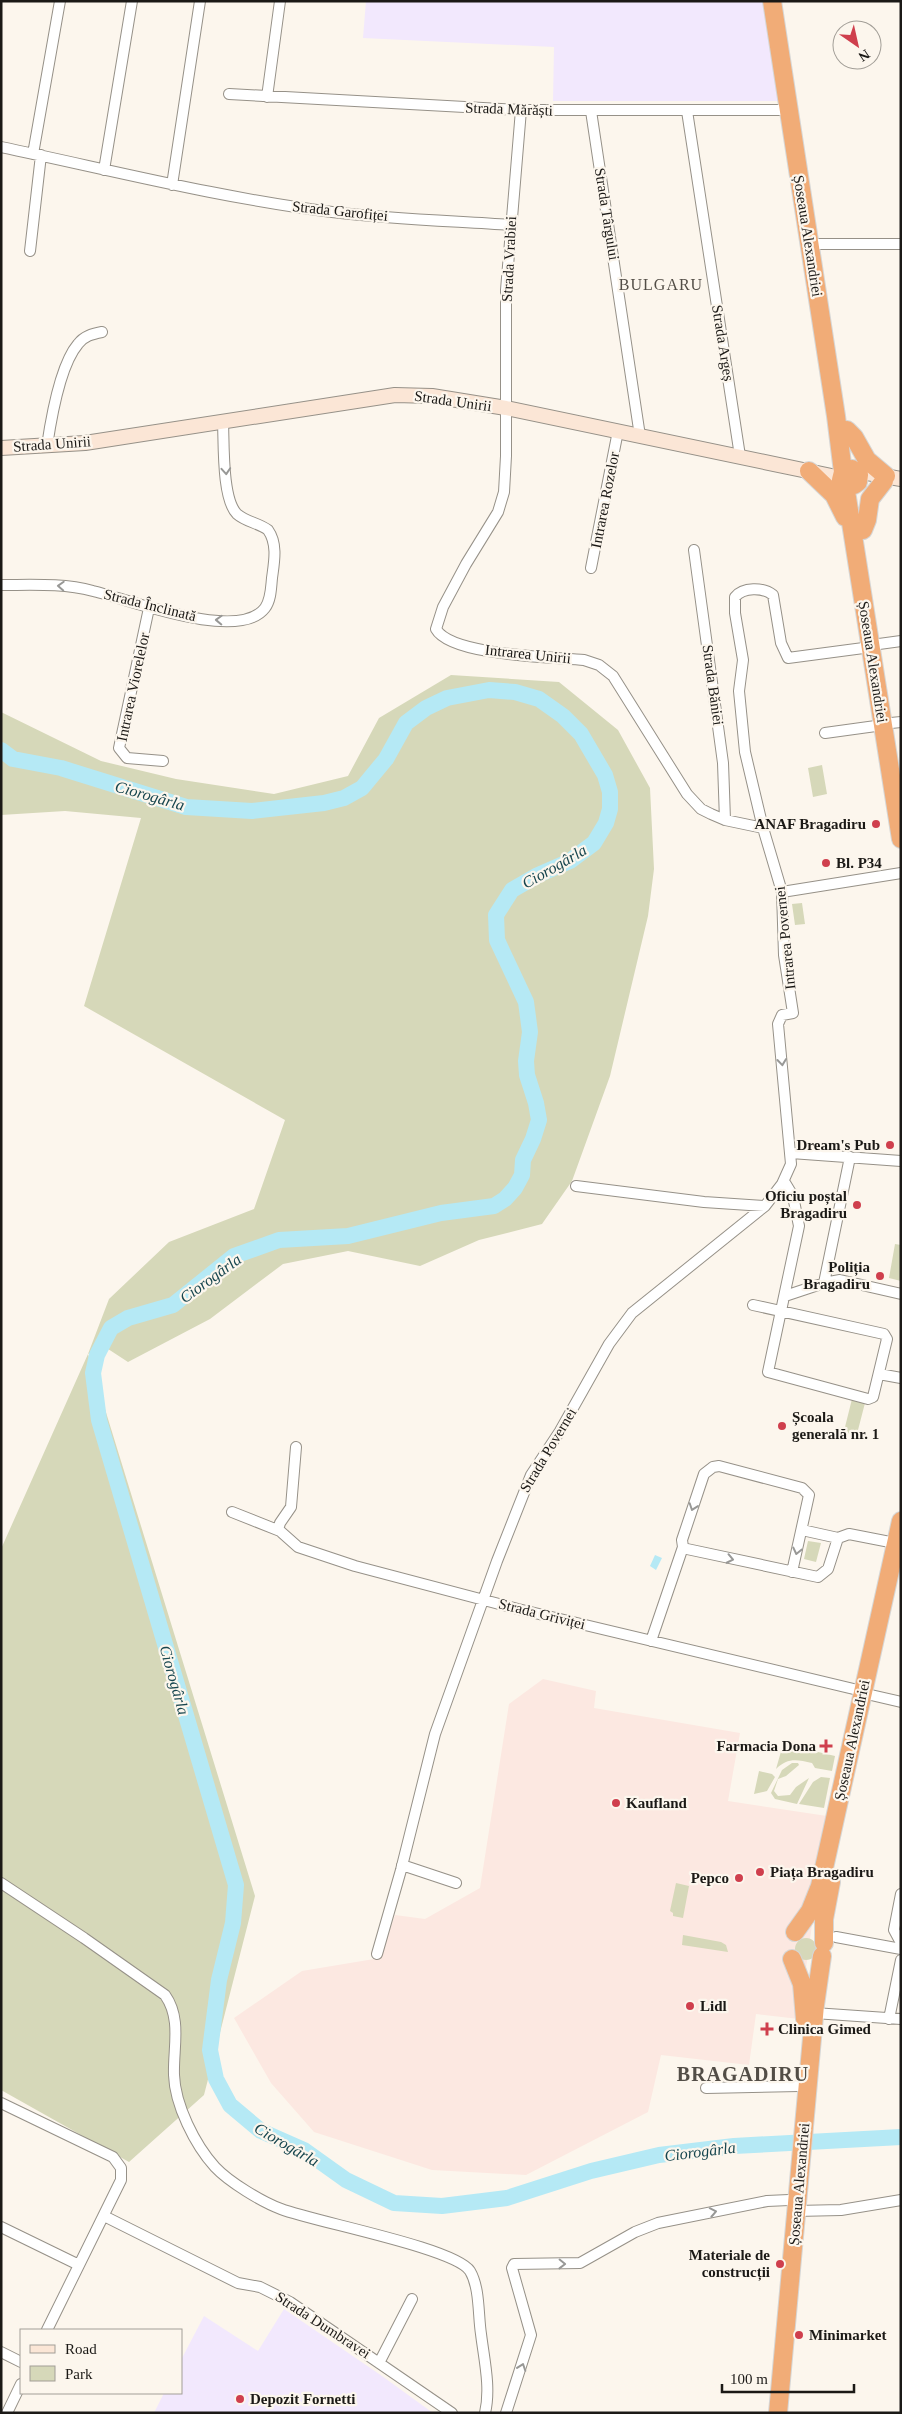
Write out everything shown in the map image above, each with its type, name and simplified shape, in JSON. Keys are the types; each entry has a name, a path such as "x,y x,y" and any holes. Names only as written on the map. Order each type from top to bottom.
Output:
{"highway":[{"name":"Șoseaua Alexandriei","path":"772,1 850,477 875,646 892,724 901,784"},
{"name":"Șoseaua Alexandriei","path":"782,1 847,430 850,477"},
{"path":"847,430 854,437 867,460 893,479 870,499 867,520 858,536"},
{"path":"809,471 834,495 858,536"},
{"name":"Șoseaua Alexandriei","path":"892,724 901,839"},
{"name":"Șoseaua Alexandriei","path":"770,2413 802,2108 814,2013 827,1945 824,1919 895,1543 901,1521"},
{"name":"Șoseaua Alexandriei","path":"802,2108 799,2086 806,2016 802,1984 787,1946 794,1932 810,1911 820,1886 901,1561"},
{"path":"792,1959 798,1964 808,1965 818,1961 827,1945 819,1934 810,1929 794,1932"},
{"name":"Șoseaua Alexandriei","path":"778,2413 793,2196"}],"main road":[{"name":"Strada Unirii","path":"1,448 85,442 407,394 432,396 506,408 809,471 850,477 893,479"}],"street":[{"path":"30,251 37,154 60,1"},
{"path":"104,170 132,1"},
{"path":"172,185 200,1"},
{"path":"267,97 280,1"},
{"name":"Strada Mărăști","path":"229,94 521,110 789,110"},
{"name":"Strada Vrabiei","path":"506,408 506,290 521,110"},
{"name":"Strada Târgului","path":"591,111 640,436"},
{"name":"Strada Argeș","path":"687,111 740,456"},
{"name":"Strada Garofiței","path":"1,147 172,185 333,212 510,225"},
{"path":"818,244 901,244"},
{"path":"47,446 54,403 72,354 77,344 85,337 102,332"},
{"name":"Intrarea Unirii","path":"506,408 506,456 503,499 498,512 443,606 436,624 437,630 446,638 487,651 584,660 599,665 612,676 687,794 701,809 725,820"},
{"name":"Strada Înclinată","path":"1,585 69,586 93,590 149,608 193,618 240,620 248,619 260,612 268,602 274,560 273,542 268,530 243,518 231,504 227,487 223,422"},
{"name":"Intrarea Rozelor","path":"591,568 618,432"},
{"name":"Strada Băniei","path":"694,550 723,763 725,820"},
{"name":"Intrarea Povernei","path":"791,1164 778,1024 782,1015 793,1013 784,955 782,892 763,828 745,752 739,691 743,660 735,613 735,597 741,591 748,590 773,595 782,642 788,658 875,646"},
{"name":"Intrarea Viorelelor","path":"149,608 119,748 127,758 163,761"},
{"path":"875,646 901,641"},
{"path":"825,734 892,724"},
{"path":"725,820 763,828"},
{"path":"782,892 901,873"},
{"path":"791,1150 901,1161"},
{"path":"824,1283 850,1157"},
{"name":"Strada Povernei","path":"377,1954 433,1742 483,1600 531,1475 560,1431 620,1327 640,1306 765,1206 784,1181 791,1164"},
{"path":"752,1305 782,1311 884,1334 886,1339 874,1395 868,1399 768,1372 782,1311 799,1222 793,1196 784,1181"},
{"path":"576,1186 704,1202 765,1206"},
{"path":"785,1296 824,1283 840,1280 901,1294"},
{"path":"879,1374 901,1378"},
{"path":"278,1530 290,1507 296,1447"},
{"path":"650,1640 683,1546 682,1540 704,1474 709,1469 719,1466 805,1489 809,1495 792,1572"},
{"name":"Strada Griviței","path":"232,1512 278,1530 290,1542 314,1553 483,1600 901,1702"},
{"path":"802,1530 838,1538 849,1534 895,1543"},
{"path":"683,1546 703,1553 818,1577 826,1573 838,1538"},
{"path":"402,1865 456,1883"},
{"path":"1,1883 165,1995 173,2009 176,2023 174,2074 178,2103 208,2158 224,2175 281,2209 416,2246 451,2258 466,2267 472,2276 476,2293 487,2393 485,2413"},
{"path":"899,1939 894,1926 901,1894"},
{"path":"827,1945 901,1949"},
{"path":"889,2018 901,1960"},
{"path":"814,2013 901,2019"},
{"path":"706,2088 799,2086"},
{"path":"1,2102 113,2157 119,2163 122,2173 121,2180 104,2216 47,2329"},
{"path":"506,2413 531,2335 512,2268 514,2264 580,2263 635,2232 658,2223 793,2196 841,2210 901,2200"},
{"name":"Strada Dumbravei","path":"104,2216 238,2283 260,2286 274,2292 452,2413"},
{"path":"1,2227 79,2265"},
{"path":"379,2362 412,2299"},
{"path":"1,2352 20,2362"},
{"path":"7,2413 20,2386"}],"shaded area":[{"path":"366,1 765,1 780,101 553,101 554,47 363,38"},
{"path":"543,1679 596,1691 594,1708 740,1733 728,1801 827,1816 799,2019 756,2014 749,2065 661,2055 648,2112 526,2175 432,2170 314,2132 271,2083 234,2018 302,1971 380,1958 395,1915 425,1919 480,1888 509,1704"},
{"path":"284,2309 433,2413 154,2413 164,2394 182,2394 182,2358 204,2316 258,2351"}],"green space":[{"path":"451,675 559,682 618,730 650,788 654,869 648,916 610,1076 572,1181 542,1224 479,1240 420,1266 348,1251 283,1264 210,1319 128,1362 105,1347 88,1354 109,1299 169,1242 254,1209 285,1120 84,1006 141,818 65,811 1,815 1,712 101,761 176,779 274,794 348,776 379,718"},
{"path":"822,765 827,794 813,797 808,768"},
{"path":"802,903 805,924 795,925 792,904"},
{"path":"895,1244 901,1245 901,1281 889,1278"},
{"path":"88,1354 255,1896 204,2095 129,2162 1,2090 1,1549"},
{"path":"852,1399 865,1403 858,1430 850,1434 846,1432 845,1427"},
{"path":"808,1541 821,1543 816,1562 804,1559"},
{"path":"807,1747 814,1748 814,1751 835,1756 832,1771 815,1768 812,1763 796,1760 788,1761 776,1769 782,1748 805,1753"},
{"path":"792,1763 798,1763 799,1765 786,1776 778,1779 774,1791 778,1796 790,1795 796,1787 809,1778 797,1804 775,1799 771,1793 782,1770"},
{"path":"759,1771 772,1774 775,1777 767,1791 754,1794"},
{"path":"821,1777 830,1778 824,1808 799,1804 813,1782"},
{"path":"676,1883 689,1886 683,1918 673,1916 673,1913 670,1911"},
{"path":"683,1935 721,1942 726,1945 728,1952 682,1945"},
{"path":"806,1938 814,1941 817,1949 814,1957 806,1960 798,1957 795,1949 798,1941"}],"water":[{"path":"655,1555 662,1558 656,1570 650,1566"}],"waterway":[{"name":"Ciorogârla","path":"1,750 13,759 61,768 186,807 252,811 324,803 344,798 362,788 386,759 406,723 426,708 447,698 489,690 515,692 539,699 563,716 581,734 605,775 610,792 610,809 606,823 594,843 570,861 538,875 512,890 496,915 497,940 526,1002 530,1032 526,1061 527,1075 539,1120 523,1160 522,1175 515,1188 505,1199 494,1206 441,1213 348,1236 279,1240 234,1256 173,1305 128,1318 111,1328 97,1355 93,1373 99,1420 236,1885 233,1923 219,1980 210,2050 216,2079 230,2105 261,2131 304,2150 346,2180 394,2203 442,2206 507,2198 591,2171 659,2155 734,2146 901,2137"}],"place":[{"name":"ANAF Bragadiru","path":"876,824"},
{"name":"Bl. P34","path":"826,863"},
{"name":"Dream's Pub","path":"890,1145"},
{"name":"Oficiu poștal Bragadiru","path":"857,1205"},
{"name":"Poliția Bragadiru","path":"880,1276"},
{"name":"Școala generală nr. 1","path":"782,1426"},
{"name":"Farmacia Dona","path":"826,1746"},
{"name":"Kaufland","path":"616,1803"},
{"name":"Piața Bragadiru","path":"760,1872"},
{"name":"Pepco","path":"739,1878"},
{"name":"Lidl","path":"690,2006"},
{"name":"Clinica Gimed","path":"767,2029"},
{"name":"Materiale de construcții","path":"780,2264"},
{"name":"Minimarket","path":"799,2335"},
{"name":"Depozit Fornetti","path":"240,2399"}],"district":[{"name":"BULGARU","path":"661,284"},
{"name":"BRAGADIRU","path":"743,2074"}]}
